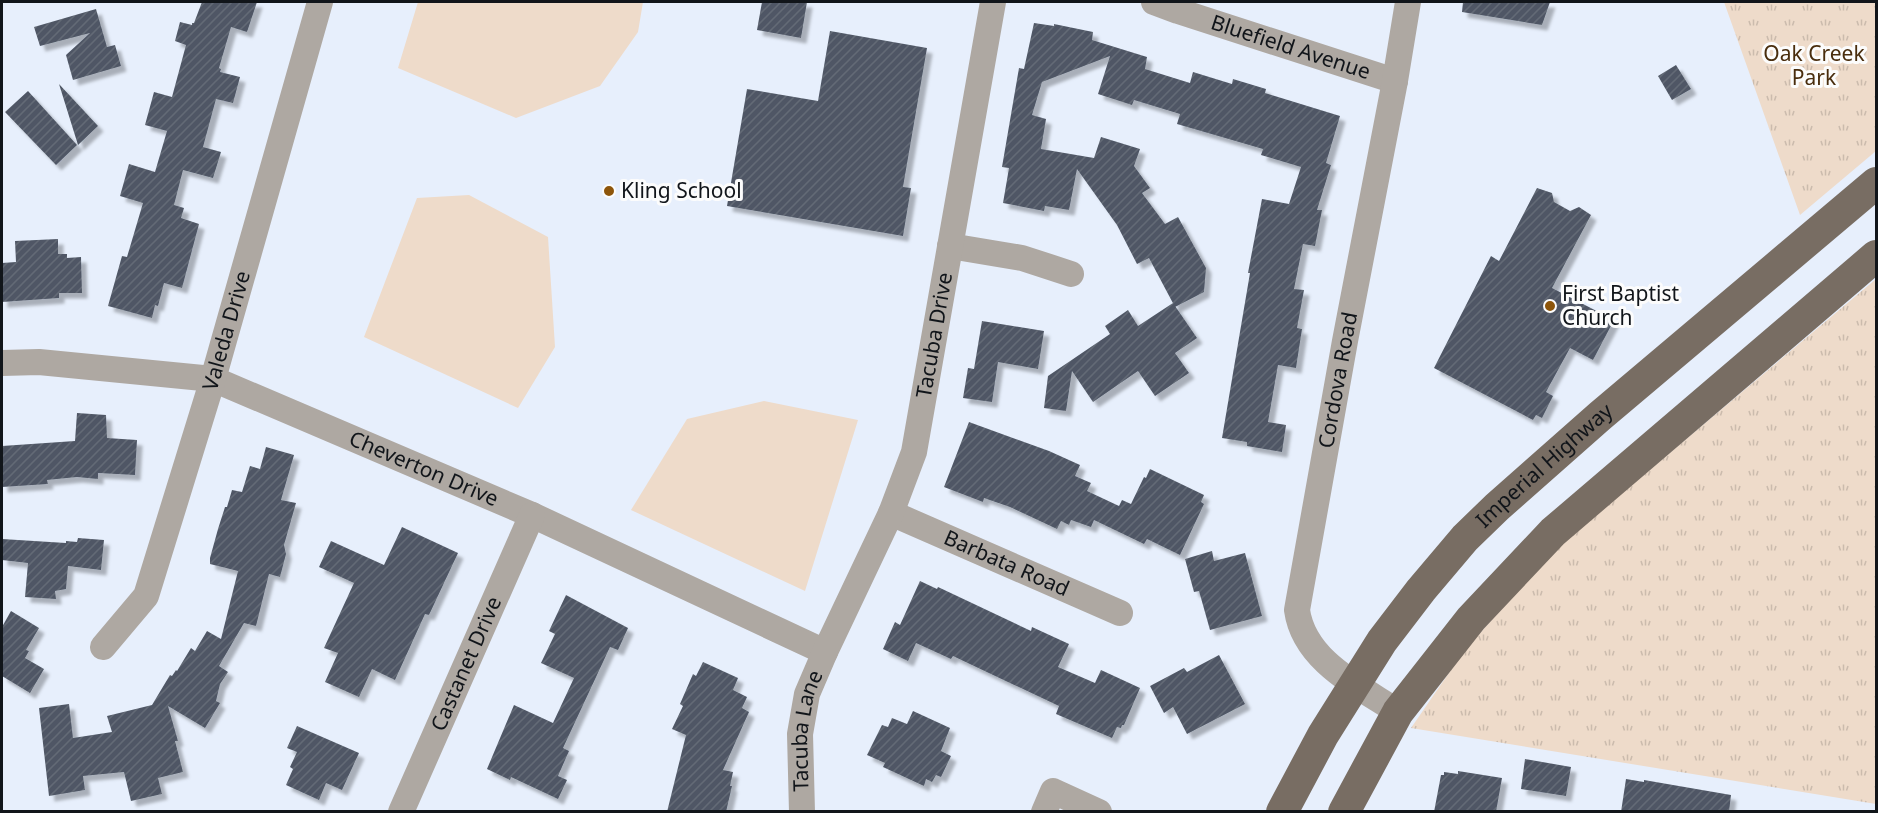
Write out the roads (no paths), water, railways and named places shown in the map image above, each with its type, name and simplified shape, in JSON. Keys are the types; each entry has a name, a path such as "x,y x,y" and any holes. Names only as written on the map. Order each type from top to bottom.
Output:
{"main road":[{"name":"Imperial Highway","path":"1282,812 1323,735 1382,641 1465,538 1600,416 1876,183"},
{"path":"1344,812 1398,712 1471,619 1553,532 1876,256"}],"street":[{"name":"Valeda Drive","path":"103,647 146,596 213,379 320,2"},
{"name":"Tacuba Drive","path":"825,652 891,513 914,452 993,2"},
{"name":"Bluefield Avenue","path":"1154,2 1395,81"},
{"name":"Cordova Road","path":"1398,712 1324,661 1308,642 1299,624 1297,610 1408,2"},
{"path":"950,246 1022,258 1071,274"},
{"name":"Cheverton Drive","path":"2,363 39,362 213,379 532,515 825,652"},
{"name":"Barbata Road","path":"891,513 1120,613"},
{"name":"Castanet Drive","path":"400,812 532,515"},
{"name":"Tacuba Lane","path":"802,812 800,734 807,694 825,652"},
{"path":"1044,812 1053,791 1100,812"}],"place":[{"name":"Kling School","path":"609,191"},
{"name":"First Baptist Church","path":"1550,306"}],"park label":[{"name":"Oak Creek Park","path":"1814,66"}]}
